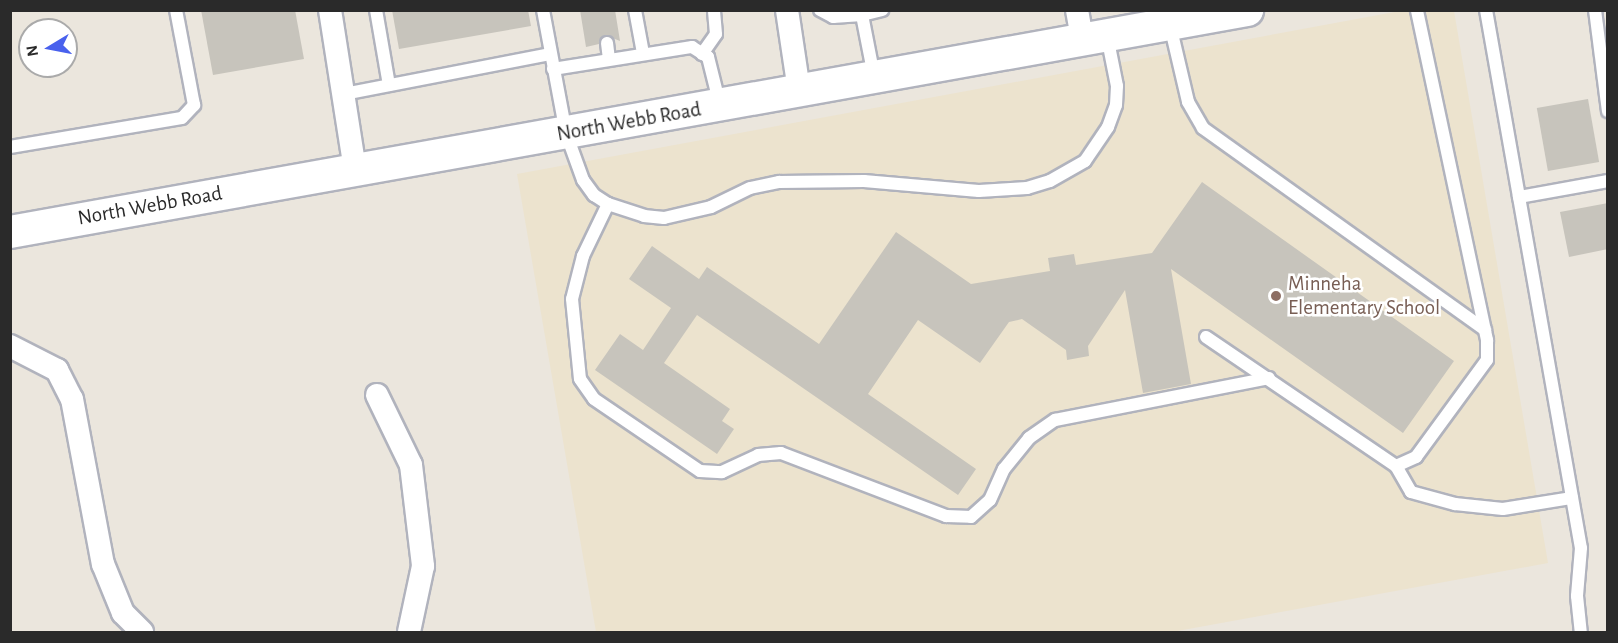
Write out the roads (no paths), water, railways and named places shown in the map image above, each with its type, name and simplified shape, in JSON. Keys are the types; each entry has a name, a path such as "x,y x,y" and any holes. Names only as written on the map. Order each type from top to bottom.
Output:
{"main road":[{"name":"North Webb Road","path":"10,232 874,76 1089,28 1170,24 1235,12"}],"street":[{"path":"330,10 356,169"},
{"path":"787,10 799,90"},
{"path":"10,346 57,370 72,399 102,564 123,613 142,633"},
{"path":"376,395 411,465 423,566 410,633"}],"lane":[{"path":"10,147 182,118 194,105 176,10"},
{"path":"376,10 389,85"},
{"path":"543,10 566,133 583,180 594,195 608,204 644,216 664,218 694,213 750,188 779,182 864,181 979,191 1027,188 1050,182 1085,161 1108,127 1116,105 1117,86 1089,28"},
{"path":"635,10 643,53"},
{"path":"702,54 716,34 714,10"},
{"path":"820,10 833,17 862,15 882,10"},
{"path":"1396,466 1416,457 1487,360 1485,330 1417,10"},
{"path":"1486,10 1581,548 1577,596 1581,633"},
{"path":"1595,10 1608,111"},
{"path":"862,15 874,76"},
{"path":"1170,24 1188,102 1203,128 1485,330"},
{"path":"607,43 609,59"},
{"path":"554,69 692,46 708,57 720,105"},
{"path":"344,94 550,54"},
{"path":"1519,197 1608,181"},
{"path":"608,204 583,256 572,299 580,379 594,399 700,471 722,472 758,455 781,453 946,516 971,517 984,506 1004,469 1029,438 1055,420 1269,378"},
{"path":"1206,337 1396,466 1411,492 1455,504 1503,509 1572,498"}],"place":[{"name":"Minneha Elementary School","path":"1276,296"}]}
